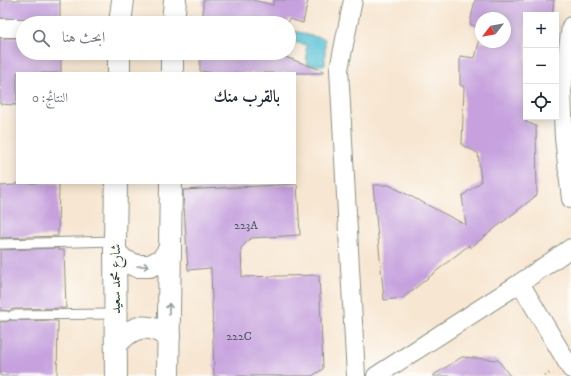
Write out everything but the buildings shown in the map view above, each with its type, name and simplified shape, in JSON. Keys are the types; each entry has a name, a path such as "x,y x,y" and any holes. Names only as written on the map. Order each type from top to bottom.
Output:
{"street":[{"path":"121,16 123,0"},
{"path":"174,16 175,0"},
{"path":"353,0 339,69 356,376"},
{"path":"571,26 562,91 564,138 571,199"},
{"path":"0,28 16,28"},
{"path":"119,60 119,72"},
{"path":"172,60 172,72"},
{"name":"شارع محمد سعيد","path":"116,184 116,376"},
{"path":"168,376 171,184"},
{"path":"115,246 124,261 136,266 150,266 162,260 170,249"},
{"path":"376,376 520,283 571,248"},
{"path":"520,283 571,370"},
{"path":"116,345 124,335 134,329 147,327 159,330 169,337"}],"lane":[{"path":"0,244 115,246"},
{"path":"6,316 116,314"}],"water":[{"path":"296,32 325,39 325,65 307,65 306,45 296,43"}]}
